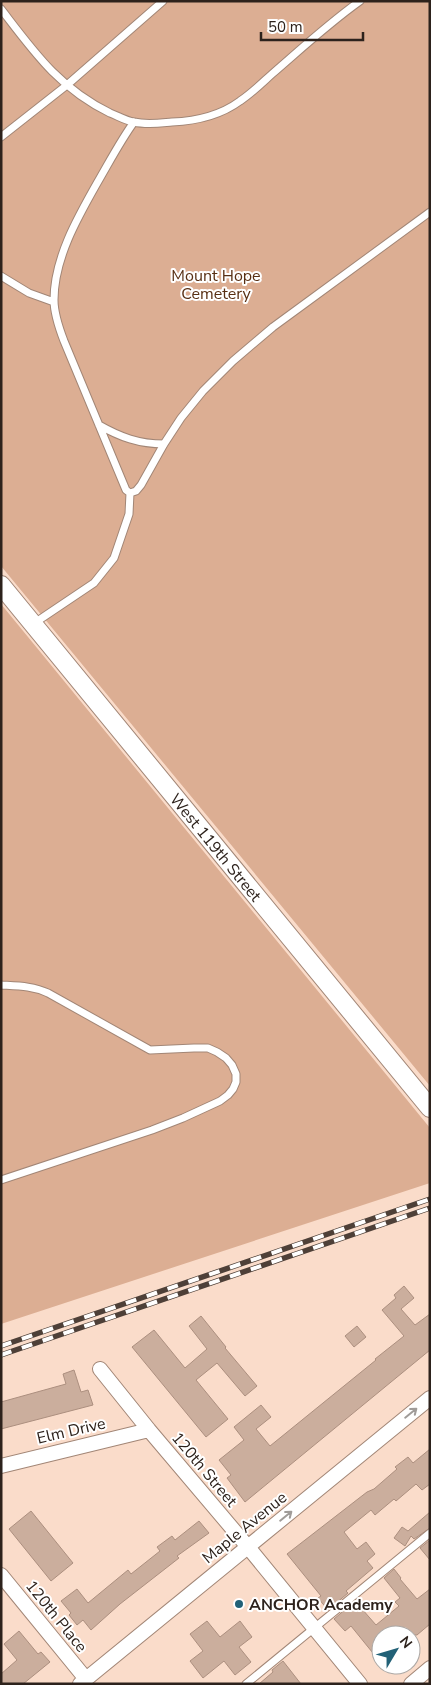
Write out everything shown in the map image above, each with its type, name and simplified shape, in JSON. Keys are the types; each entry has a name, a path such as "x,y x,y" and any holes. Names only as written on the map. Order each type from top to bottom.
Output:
{"street":[{"name":"West 119th Street","path":"1,585 430,1108"},
{"name":"120th Street","path":"100,1369 360,1684"},
{"name":"Maple Avenue","path":"83,1681 430,1398"},
{"name":"Elm Drive","path":"1,1466 149,1430"},
{"name":"120th Place","path":"1,1574 83,1681"},
{"path":"411,1684 430,1668"}],"lane":[{"path":"1,137 67,85 163,1"},
{"path":"1,9 51,71 67,85 95,106 121,118 134,122 154,124 183,122 207,117 225,110 241,100 360,1"},
{"path":"130,493 126,490 64,341 57,321 54,302 55,284 61,259 73,229 120,143 134,122"},
{"path":"130,493 136,491 141,485 164,444 182,418 203,391 233,360 273,327 430,212"},
{"path":"1,276 29,293 54,302"},
{"path":"98,425 114,434 133,441 164,444"},
{"path":"33,624 94,583 114,558 129,514 130,493"},
{"path":"1,985 38,988 150,1050 208,1048 226,1058 232,1064 236,1074 233,1089 228,1095 220,1101 183,1118 1,1180"},
{"path":"246,1684 430,1533"}],"green space":[{"name":"Mount Hope Cemetery","path":"1,1 430,1 430,1086 1,566"},
{"path":"1,604 430,1128 430,1183 1,1324"}],"building":[{"path":"404,1286 414,1298 401,1309 415,1325 430,1314 430,1350 245,1502 227,1478 231,1475 219,1460 244,1440 234,1427 261,1405 271,1417 256,1429 270,1446 376,1360 404,1336 382,1310 396,1298 394,1295"},
{"path":"201,1316 257,1386 245,1396 217,1363 196,1380 228,1419 206,1437 132,1347 154,1330 185,1368 207,1349 189,1326"},
{"path":"357,1326 366,1337 354,1347 345,1336"},
{"path":"74,1370 81,1392 88,1390 93,1405 1,1429 1,1402 66,1384 63,1374"},
{"path":"430,1449 430,1484 422,1490 416,1484 375,1515 371,1510 344,1532 357,1549 366,1542 375,1554 367,1561 373,1568 346,1591 348,1593 328,1610 318,1598 321,1596 287,1554 367,1492 374,1489 397,1469 395,1467 408,1457 413,1463"},
{"path":"31,1511 73,1563 51,1581 9,1529"},
{"path":"430,1512 430,1528 414,1539 411,1536 405,1546 394,1538 402,1527 408,1531"},
{"path":"199,1521 209,1533 177,1556 179,1558 120,1604 91,1630 83,1620 77,1625 69,1615 71,1613 61,1601 77,1589 88,1603 128,1570 131,1574 160,1551 157,1547 172,1536 175,1540"},
{"path":"430,1540 430,1560 420,1548"},
{"path":"394,1569 417,1599 430,1589 430,1624 421,1632 421,1625 376,1625 399,1606 395,1602 400,1598 384,1578"},
{"path":"355,1601 376,1625 371,1625 371,1651 351,1626 345,1631 334,1619"},
{"path":"207,1621 220,1637 240,1621 252,1637 239,1647 251,1662 235,1675 224,1661 203,1678 190,1661 203,1651 190,1634"},
{"path":"19,1631 38,1654 41,1652 50,1662 23,1684 1,1684 1,1674 17,1660 4,1644"},
{"path":"283,1661 301,1684 259,1684 273,1672 272,1670"}],"railway":[{"path":"1,1346 430,1199"},
{"path":"1,1355 430,1208"}],"place":[{"name":"ANCHOR Academy","path":"239,1604"}]}
